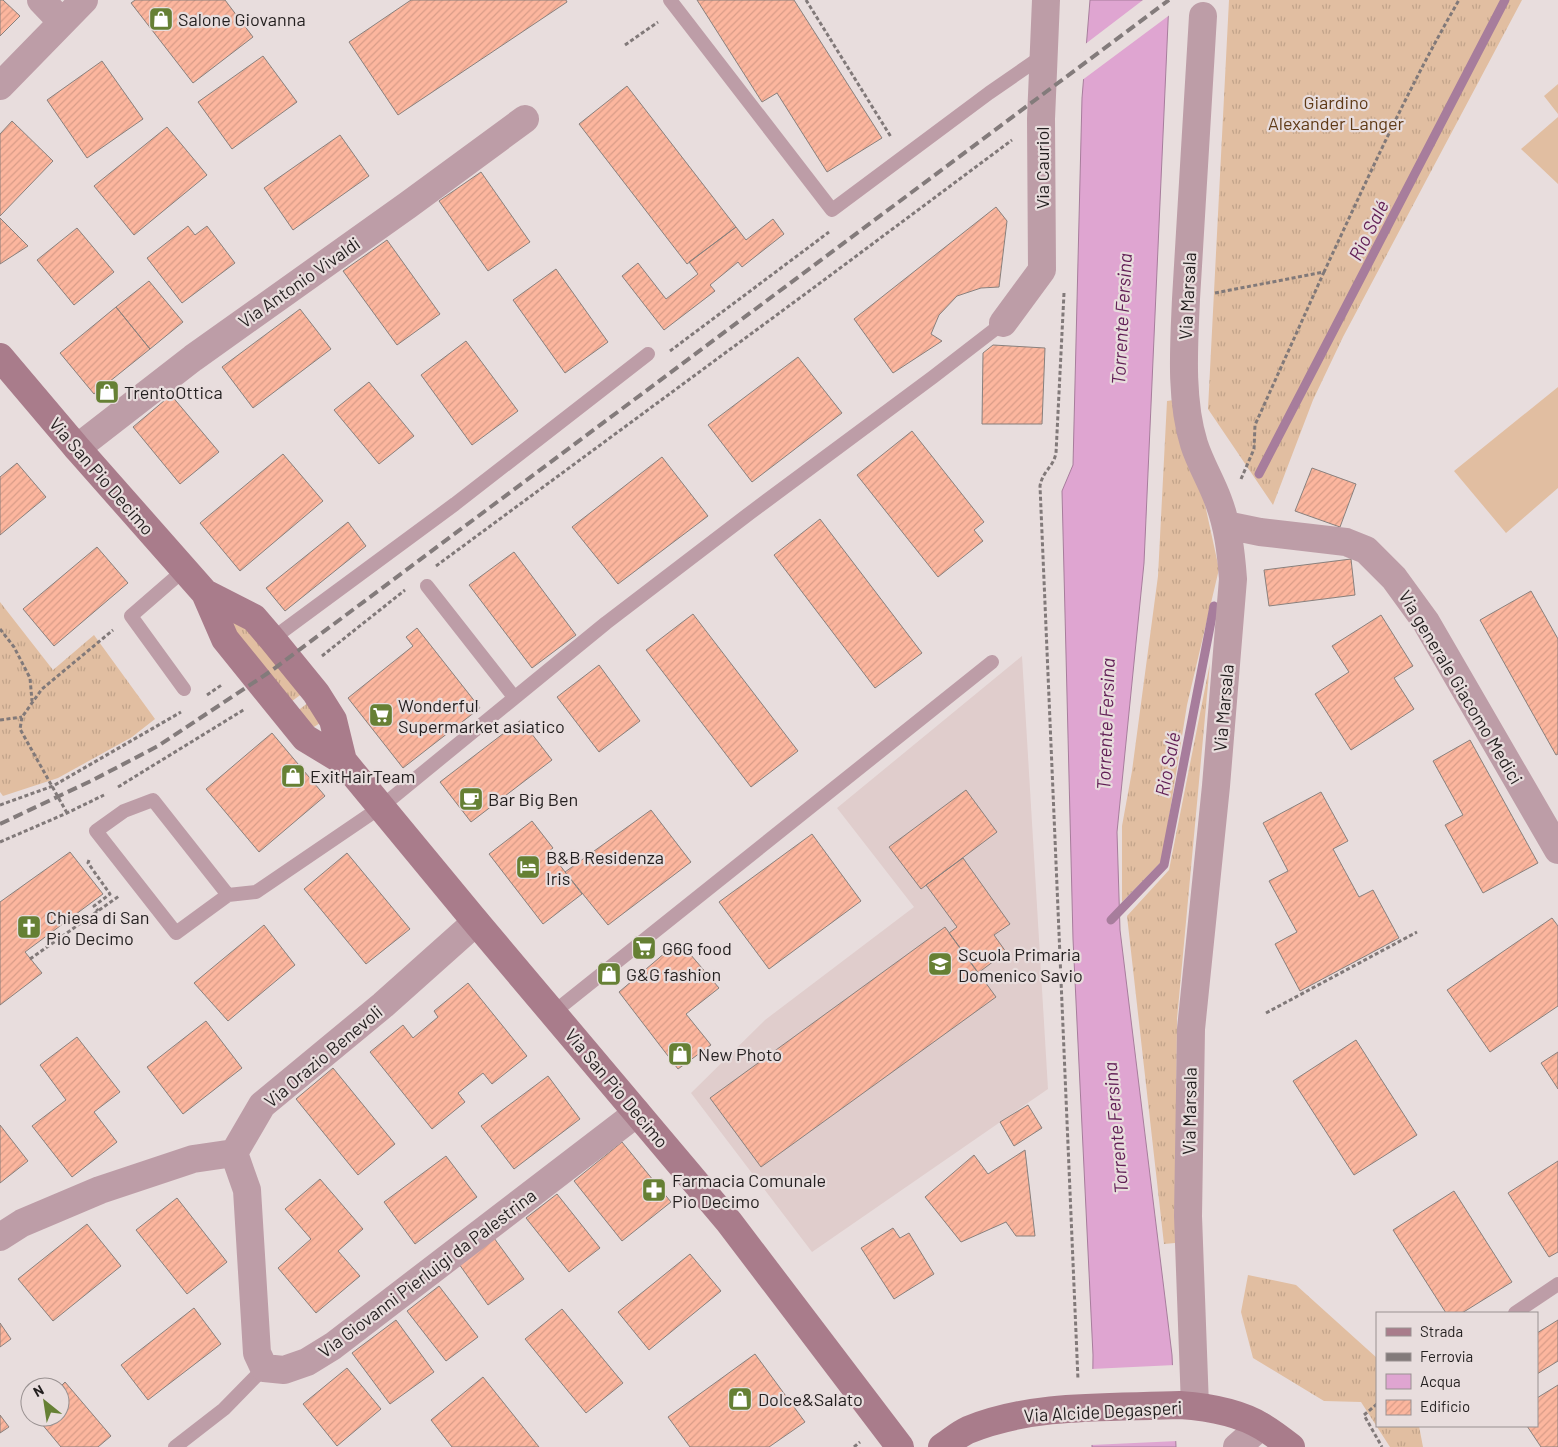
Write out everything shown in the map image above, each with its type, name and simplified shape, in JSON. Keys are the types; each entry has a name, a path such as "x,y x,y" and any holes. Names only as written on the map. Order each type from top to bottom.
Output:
{"street":[{"path":"41,0 62,22"},
{"path":"0,86 84,0"},
{"name":"Via Cauriol","path":"1003,323 1042,270 1042,119 1046,0"},
{"name":"Via Marsala","path":"1188,1406 1188,1216 1191,1029 1216,786 1233,588 1230,547 1226,525 1194,444 1186,411 1184,344 1202,16"},
{"name":"Via Antonio Vivaldi","path":"77,448 192,358 408,205 525,119"},
{"name":"Via San Pio Decimo","path":"0,357 77,448 205,593 225,639 305,738 344,761 476,922 554,1012 729,1222 900,1447"},
{"name":"Via generale Giacomo Medici","path":"1226,525 1260,532 1346,542 1366,550 1394,578 1426,622 1558,850"},
{"name":"Via San Pio Decimo","path":"205,593 254,618 316,693 333,720 344,761"},
{"name":"Via Orazio Benevoli","path":"234,1153 262,1104 383,1004 476,922"},
{"name":"Via Giovanni Pierluigi da Palestrina","path":"264,1368 284,1370 307,1362 333,1346 637,1113"},
{"path":"0,1237 22,1223 100,1190 193,1159 234,1153 248,1190 257,1353 264,1368"},
{"name":"Via Alcide Degasperi","path":"942,1447 966,1431 1007,1417 1090,1409 1188,1406 1232,1414 1261,1426 1291,1447"},
{"path":"1237,1447 1261,1426"}],"lane":[{"path":"670,0 832,210 989,92 1044,55"},
{"path":"228,895 153,800 124,812 96,831 176,933 228,895 256,892 381,806 613,618 1003,323"},
{"path":"272,640 455,504 648,354"},
{"path":"184,570 131,616 184,689"},
{"path":"427,586 514,698"},
{"path":"554,1012 992,662"},
{"path":"1516,1312 1558,1284"},
{"path":"175,1447 224,1409 264,1368"}],"path":[{"path":"806,0 903,157"},
{"path":"1240,483 1254,450 1255,425 1324,272 1386,139 1459,0"},
{"path":"436,566 1042,119"},
{"path":"1186,299 1324,272"},
{"path":"1064,287 1056,453 1052,466 1045,470 1040,486 1078,1380"},
{"path":"316,661 405,590"},
{"path":"67,813 20,729 22,718 42,688 131,616"},
{"path":"0,629 14,647 30,678 32,702"},
{"path":"206,696 229,680"},
{"path":"117,788 252,704"},
{"path":"0,805 53,786 182,711"},
{"path":"0,720 22,718"},
{"path":"0,842 67,813 109,792"},
{"path":"88,863 110,894 94,906 98,911"},
{"path":"30,959 117,897"},
{"path":"1266,1013 1417,932"},
{"path":"1376,1405 1364,1415 1382,1447"}],"shaded area":[{"name":"Scuola Primaria Domenico Savio","path":"1022,656 1048,1089 812,1252 691,1093 765,1020 914,907 837,808"}],"green space":[{"name":"Giardino Alexander Langer","path":"1229,0 1522,0 1343,337 1313,400 1273,505 1208,409"},
{"path":"1558,84 1558,114 1544,96"},
{"path":"1558,117 1558,184 1521,149"},
{"path":"1558,387 1558,488 1506,533 1454,471"},
{"path":"1174,400 1204,500 1219,569 1187,705 1162,861 1122,902 1122,826 1132,771 1158,576 1167,401"},
{"path":"0,602 53,670 94,635 155,719 132,737 58,778 3,796 0,792"},
{"path":"227,614 239,619 303,693 288,704 234,638"},
{"path":"1210,663 1177,1019 1175,1243 1164,1244 1127,916 1169,870"},
{"path":"309,702 320,723 314,727 296,712"},
{"path":"1248,1275 1296,1285 1376,1357 1376,1425 1361,1402 1324,1401 1253,1358 1241,1312"},
{"path":"1377,1427 1419,1427 1423,1447 1390,1447"}],"water":[{"name":"Torrente Fersina","path":"1090,0 1169,0 1144,563 1117,832 1120,930 1172,1355 1176,1447 1092,1447 1093,1355 1073,939 1062,491 1073,465 1082,98"}],"pier":[{"path":"1143,0 1172,0 1171,14 1081,81 1084,45"},
{"path":"1175,1365 1178,1441 1091,1445 1091,1369"}],"building":[{"path":"0,0 3,0 20,16 0,36"},
{"path":"135,0 225,0 253,37 193,83 131,3"},
{"path":"411,0 566,0 567,2 398,115 349,42"},
{"path":"697,0 794,0 882,138 827,172 777,93 762,102"},
{"path":"263,56 297,102 232,149 198,102"},
{"path":"102,61 143,119 87,158 47,100"},
{"path":"627,86 736,227 687,264 579,124"},
{"path":"12,121 53,161 0,216 0,134"},
{"path":"167,127 207,175 134,235 94,186"},
{"path":"340,135 369,176 293,230 264,188"},
{"path":"481,172 530,242 488,271 439,201"},
{"path":"996,207 1007,221 999,287 981,288 957,296 939,315 931,334 942,341 893,373 854,319"},
{"path":"0,218 28,246 0,264"},
{"path":"773,219 784,234 742,267 738,262 710,285 715,291 664,330 622,276 638,263 666,299 698,274 689,262 736,227 746,240"},
{"path":"188,226 195,235 207,226 235,263 182,303 147,258"},
{"path":"77,228 114,272 74,305 37,260"},
{"path":"387,240 440,314 397,345 343,271"},
{"path":"556,269 608,342 565,373 513,300"},
{"path":"149,281 183,322 150,349 116,307"},
{"path":"116,307 150,349 94,394 60,353"},
{"path":"300,309 331,349 253,408 222,367"},
{"path":"466,341 518,411 472,445 421,375"},
{"path":"993,345 1045,348 1042,424 982,424 983,353"},
{"path":"798,357 842,413 752,482 708,425"},
{"path":"369,382 414,436 379,464 334,410"},
{"path":"171,395 219,452 180,484 133,427"},
{"path":"912,431 984,522 974,530 983,541 938,577 857,475"},
{"path":"283,454 323,501 240,571 200,523"},
{"path":"662,457 708,516 618,584 572,527"},
{"path":"17,463 46,497 0,535 0,477"},
{"path":"1312,468 1356,484 1340,527 1295,511"},
{"path":"820,519 922,653 875,688 774,555"},
{"path":"348,522 366,546 285,611 266,588"},
{"path":"97,547 128,583 54,646 23,609"},
{"path":"514,552 576,635 532,668 469,585"},
{"path":"1351,559 1355,595 1269,606 1264,570"},
{"path":"1531,591 1558,639 1558,754 1556,755 1480,620"},
{"path":"693,614 798,751 751,787 646,650"},
{"path":"1381,615 1413,666 1394,678 1414,709 1351,750 1315,694 1349,672 1332,646"},
{"path":"417,628 480,708 403,768 348,698 413,646 406,637"},
{"path":"599,665 640,721 599,752 557,697"},
{"path":"521,720 552,760 471,822 440,782"},
{"path":"272,733 325,796 259,852 206,789"},
{"path":"1470,740 1538,863 1483,893 1445,825 1463,815 1433,761"},
{"path":"966,790 997,832 921,889 889,847"},
{"path":"1321,792 1348,841 1333,849 1359,897 1373,890 1399,938 1300,991 1275,944 1297,932 1269,881 1288,871 1263,823"},
{"path":"651,810 691,862 608,925 565,872"},
{"path":"532,821 553,848 549,851 582,894 543,924 489,854"},
{"path":"812,834 861,901 769,969 719,902"},
{"name":"Chiesa di San Pio Decimo","path":"70,852 103,894 25,952 42,973 0,1005 0,902"},
{"path":"347,853 410,929 366,964 304,889"},
{"path":"963,858 1010,924 994,935 1006,952 978,973 949,933 957,927 926,885"},
{"path":"1552,918 1558,926 1558,1006 1490,1052 1447,990"},
{"path":"264,925 295,965 228,1021 194,983"},
{"path":"945,927 996,997 761,1167 710,1098"},
{"path":"679,941 719,988 686,1014 711,1045 678,1069 619,992"},
{"path":"468,983 527,1056 492,1084 483,1073 458,1093 465,1102 432,1129 370,1052 403,1025 413,1038 438,1017 434,1011"},
{"path":"206,1021 242,1068 183,1114 147,1067"},
{"path":"77,1037 120,1092 94,1112 117,1142 72,1177 32,1126 66,1100 40,1065"},
{"path":"1356,1040 1417,1135 1354,1175 1293,1081"},
{"path":"1558,1052 1558,1089 1541,1063"},
{"path":"333,1068 395,1144 358,1175 296,1099"},
{"path":"548,1076 580,1119 514,1169 481,1126"},
{"path":"1028,1105 1042,1128 1014,1146 1000,1122"},
{"path":"0,1125 28,1161 0,1183"},
{"path":"622,1142 671,1202 622,1241 574,1181"},
{"path":"1025,1150 1035,1236 1016,1236 1006,1222 961,1242 925,1197 974,1155 988,1174"},
{"path":"446,1156 477,1197 415,1244 384,1202"},
{"path":"1558,1161 1558,1252 1549,1257 1508,1193"},
{"path":"320,1179 363,1229 338,1251 360,1276 316,1313 278,1268 311,1239 285,1209"},
{"path":"1454,1191 1512,1282 1464,1312 1445,1312 1393,1230"},
{"path":"557,1194 600,1248 569,1272 526,1218"},
{"path":"177,1198 227,1262 187,1294 136,1230"},
{"path":"87,1224 121,1266 53,1321 18,1279"},
{"path":"893,1228 900,1238 909,1233 934,1274 894,1299 861,1248"},
{"path":"494,1238 524,1279 488,1305 459,1264"},
{"path":"690,1254 721,1291 649,1350 618,1312"},
{"path":"439,1286 478,1337 446,1361 407,1311"},
{"path":"194,1308 221,1344 148,1400 121,1365"},
{"path":"562,1309 623,1383 586,1413 525,1339"},
{"path":"396,1320 434,1372 390,1404 352,1353"},
{"path":"1558,1320 1558,1361 1538,1373 1538,1332"},
{"path":"0,1323 11,1339 0,1347"},
{"path":"755,1354 805,1422 769,1447 690,1447 668,1417"},
{"path":"347,1368 381,1409 337,1446 303,1404"},
{"path":"483,1377 539,1447 452,1447 431,1420"},
{"path":"1558,1385 1558,1447 1541,1447 1528,1427 1538,1427 1538,1397"},
{"path":"70,1388 111,1436 98,1447 61,1447 44,1427 70,1427"},
{"path":"0,1415 9,1427 0,1433"}],"waterway":[{"name":"Rio Salé","path":"1259,474 1505,0"},
{"name":"Rio Salé","path":"1111,920 1164,865 1214,606"}],"railway":[{"path":"0,824 93,780 158,746 271,671 1169,0"}],"place":[{"name":"Salone Giovanna","path":"161,19"},
{"name":"TrentoOttica","path":"107,392"},
{"name":"Wonderful Supermarket asiatico","path":"381,715"},
{"name":"ExitHairTeam","path":"293,776"},
{"name":"Bar Big Ben","path":"471,799"},
{"name":"B&B Residenza Iris","path":"528,867"},
{"name":"Chiesa di San Pio Decimo","path":"29,927"},
{"name":"G6G food","path":"644,948"},
{"name":"Scuola Primaria Domenico Savio","path":"940,964"},
{"name":"G&G fashion","path":"609,974"},
{"name":"New Photo","path":"680,1054"},
{"name":"Farmacia Comunale Pio Decimo","path":"654,1190"},
{"name":"Dolce&Salato","path":"740,1399"}]}
